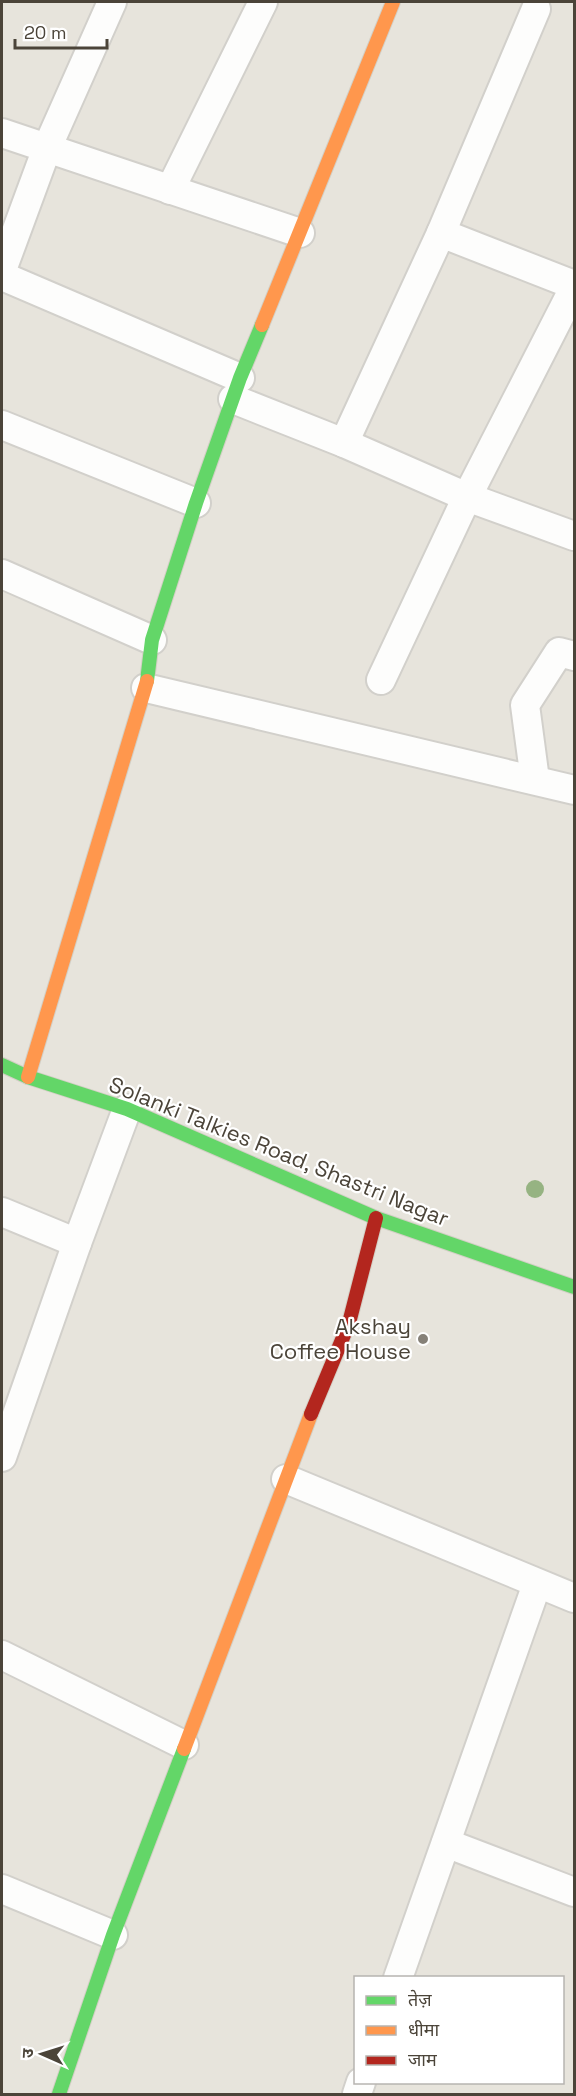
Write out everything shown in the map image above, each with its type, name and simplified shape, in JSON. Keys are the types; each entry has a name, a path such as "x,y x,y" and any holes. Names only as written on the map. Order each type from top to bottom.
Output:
{"street":[{"path":"2,270 47,148 112,2"},
{"path":"170,190 263,2"},
{"path":"28,1077 146,688 152,640 196,503 236,388 393,2"},
{"path":"344,443 441,233 536,9"},
{"path":"2,133 300,234"},
{"path":"381,680 467,497 574,287 441,233"},
{"path":"2,276 236,388 344,443 467,497 574,536"},
{"path":"2,425 196,503"},
{"path":"2,574 152,640"},
{"path":"535,780 525,705 559,652 574,656"},
{"path":"146,688 574,790"},
{"name":"Solanki Talkies Road, Shastri Nagar","path":"2,1065 28,1077 127,1109 376,1218 574,1287"},
{"path":"5,1440 127,1109"},
{"path":"2,1212 77,1243"},
{"path":"59,2094 112,1935 286,1479 349,1323 376,1218"},
{"path":"286,1479 574,1598"},
{"path":"398,1976 537,1584"},
{"path":"2,1655 184,1745"},
{"path":"446,1843 574,1892"},
{"path":"2,1889 112,1935"}],"shaded area":[{"path":"2,2 574,2 574,2094 2,2094"}],"traffic: fast":[{"path":"147,681 152,640 196,503 240,378 262,325"},
{"path":"2,1065 28,1077 127,1109 376,1218 574,1287"},
{"path":"59,2094 113,1935 184,1749"}],"traffic: slow":[{"path":"262,325 393,2"},
{"path":"28,1077 147,681"},
{"path":"184,1749 311,1414"}],"traffic: jam":[{"path":"311,1414 349,1323 376,1218"}],"place":[{"name":"Akshay Coffee House","path":"423,1339"}]}
